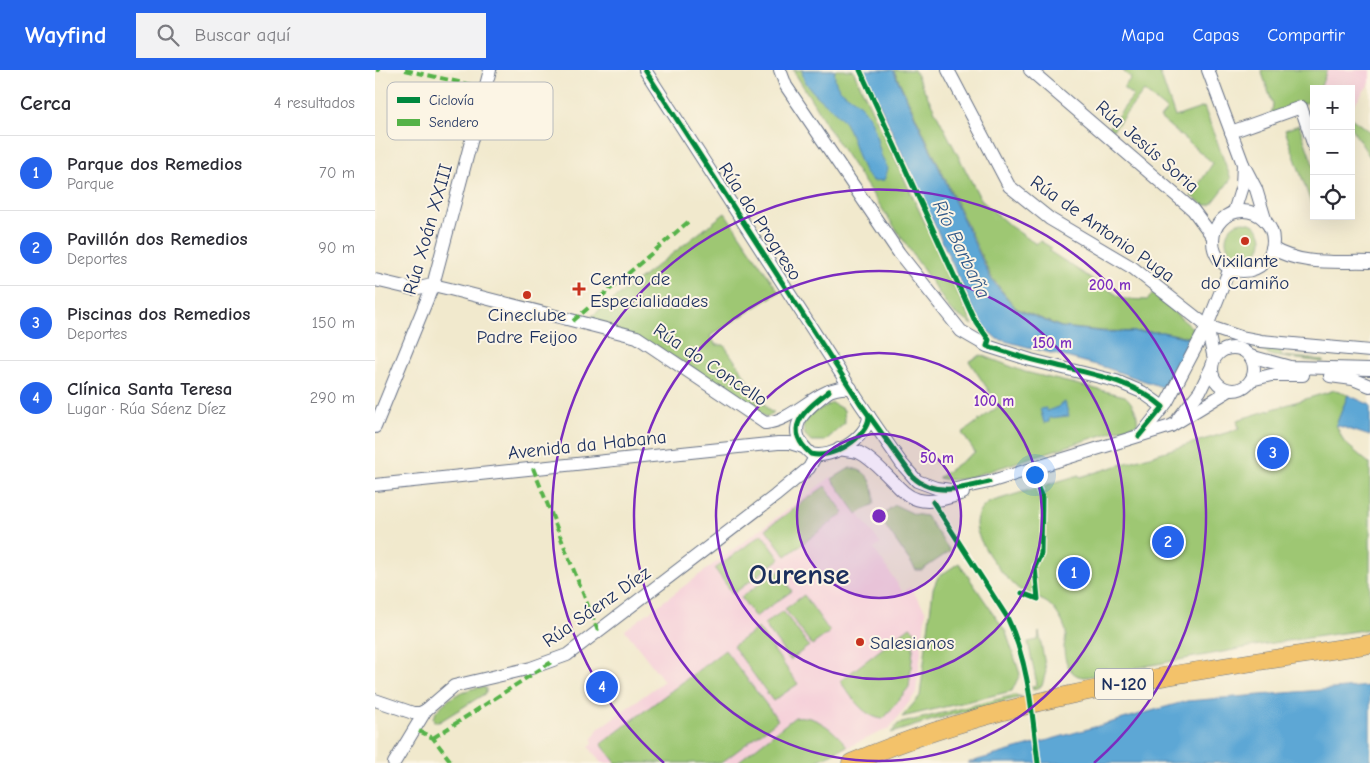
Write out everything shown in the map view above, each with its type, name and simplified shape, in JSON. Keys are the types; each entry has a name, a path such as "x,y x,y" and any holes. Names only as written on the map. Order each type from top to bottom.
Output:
{"highway":[{"name":"N-120","path":"851,763 934,730 970,719 1061,698 1155,677 1370,644"}],"street":[{"name":"Rúa do Progreso","path":"645,70 851,388"},
{"path":"779,70 786,86 899,253 961,331 995,349 1116,381 1142,392 1163,404"},
{"name":"Rúa de Antonio Puga","path":"948,70 1009,186 1050,219 1133,268 1207,326"},
{"name":"Rúa Jesús Soria","path":"1030,70 1193,210 1213,237"},
{"path":"1208,70 1243,164 1256,189 1266,222 1271,230 1272,248 1263,263 1256,268 1238,271 1230,268 1216,256 1213,237 1220,222 1234,212 1251,212 1266,222"},
{"path":"1231,132 1301,107 1310,134"},
{"name":"Rúa Xoán XXIII","path":"375,427 433,285 471,140"},
{"path":"1234,212 1242,186 1243,164"},
{"path":"1272,248 1302,261 1370,262"},
{"path":"1139,436 1163,404 1207,326 1230,268"},
{"name":"Rúa do Concello","path":"375,280 413,289 433,285 637,337 765,423"},
{"name":"Rúa Xoán XXIII","path":"411,340 411,325 419,298 413,289"},
{"path":"1207,326 1244,348 1290,367 1370,368"},
{"path":"1207,326 1214,380 1223,388 1230,390"},
{"path":"1244,348 1254,368 1251,380"},
{"path":"1161,430 1182,415 1200,391 1213,363 1225,350 1244,348 1370,351"},
{"path":"839,449 858,452 865,456 901,490 921,500 933,502 989,482 1161,430 1179,423 1230,390 1242,388 1251,380 1271,374 1321,375 1353,379 1370,386"},
{"path":"703,451 762,437 765,431 765,423 777,419 829,391 837,388 851,388 869,416 917,481 936,488 951,490 989,482"},
{"path":"829,391 799,418 797,431 803,446 811,454 816,456 839,449 865,429 869,416"},
{"name":"Avenida da Habana","path":"375,485 778,444 789,443 803,446"},
{"name":"Rúa Sáenz Díez","path":"394,763 418,716 454,686 531,668 567,655 775,496 809,468 816,456"},
{"path":"375,700 418,716"}],"shaded area":[{"path":"1327,70 1370,70 1370,83 1355,103 1355,85 1320,85"},
{"path":"831,477 881,544 874,549 903,592 910,587 926,611 916,693 890,728 813,763 601,763 589,747 593,744 592,739 598,729 664,681 625,630"}],"green space":[{"path":"793,70 853,70 973,325 951,311 836,140"},
{"path":"894,70 914,70 981,200 1010,226 1036,244 1040,241 1052,248 1049,251 1123,299 1147,300 1153,294 1197,332 1193,338 1163,332 1104,331 1062,327 1016,308 992,278"},
{"path":"1122,70 1159,70 1175,117 1204,107 1231,179 1211,205 1204,205 1191,196 1213,163 1160,118 1167,110 1144,91 1113,130 1109,127 1133,96 1123,88 1131,78"},
{"path":"1261,70 1327,70 1321,85 1310,85 1310,101 1271,115 1273,105"},
{"path":"1355,121 1370,132 1370,157 1355,134"},
{"path":"1299,125 1310,156 1310,200 1285,130"},
{"path":"725,213 779,292 710,336 716,345 724,345 769,411 774,412 767,418 678,359 587,320"},
{"path":"1244,222 1257,227 1262,240 1257,253 1244,258 1231,253 1226,240 1231,227"},
{"path":"1253,346 1280,349 1282,356 1323,360 1323,362 1273,356"},
{"path":"981,355 1025,372 1125,396 1134,408 1137,424 964,479 948,480 938,478 975,452 962,433 999,406 969,361"},
{"path":"1335,390 1348,395 1336,425 1344,442 1370,464 1370,629 1266,644 1086,677 1080,677 1072,672 1064,652 1066,632 1058,614 1048,603 1026,594 1016,587 1001,571 981,541 976,524 978,514 982,509 990,502 1239,429 1237,420"},
{"path":"832,403 844,410 845,423 825,441 811,441 805,435 803,425 811,414"},
{"path":"850,468 857,469 867,476 873,491 874,504 857,514 832,479"},
{"path":"825,486 844,513 786,556 766,529"},
{"path":"895,505 914,514 926,516 950,551 922,570 916,570 882,521 888,510"},
{"path":"762,534 780,559 733,594 715,569"},
{"path":"959,563 1006,632 1020,674 1012,691 902,717 920,696 933,589 938,577"},
{"path":"778,571 792,591 755,617 741,597"},
{"path":"804,595 830,632 812,645 785,609"},
{"path":"783,611 809,646 790,660 764,624"},
{"path":"910,627 915,631 909,687 883,719 876,717 858,705 840,681"},
{"path":"758,628 798,684 773,701 733,646"},
{"path":"1039,632 1046,671 1042,686 1033,690 1032,686 1037,685 1028,642 1038,640"},
{"path":"725,650 778,720 721,763 616,763 601,744"},
{"path":"482,687 486,688 486,693 439,722 434,721 433,717 437,711 454,696"},
{"path":"1015,695 1022,697 936,719 891,733 898,724"},
{"path":"795,717 810,718 818,721 831,729 847,746 813,763 741,763 739,761"}],"water":[{"path":"802,70 835,70 838,87 865,110 871,121 881,154 888,169 884,180 873,181 868,176 863,169 845,123 840,116 813,92 804,78"},
{"name":"Río Barbaña","path":"864,70 893,70 991,279 1016,309 1060,327 1104,332 1162,332 1193,339 1165,388 1104,367 997,339 985,328 973,309"},
{"path":"1348,395 1370,405 1370,436 1336,425"},
{"path":"1065,402 1069,416 1049,418 1049,422 1044,423 1040,409 1046,408 1047,411 1059,407 1060,404"},
{"path":"1370,686 1370,763 967,763 1187,701"}],"marked path":[{"path":"405,70 458,82"},
{"path":"573,321 688,222"},
{"path":"533,468 598,631"},
{"path":"433,738 553,661"},
{"path":"419,731 433,738 452,763"}],"cycle path":[{"path":"645,70 860,403 913,477 921,483 940,489 970,487 989,482"},
{"path":"860,70 974,319 989,340 987,346 1107,378 1150,397 1163,407 1139,436"},
{"path":"829,391 805,412 797,427 802,444 811,454 828,454 847,446 862,432 869,416"},
{"path":"1022,593 1038,599 1035,567 1041,554 1042,497 1037,486"},
{"path":"933,502 1007,617 1014,634 1029,688 1038,763"}],"place":[{"name":"Vixilante do Camiño","path":"1245,241"},
{"name":"Centro de Especialidades","path":"579,289"},
{"name":"Cineclube Padre Feijoo","path":"527,295"},
{"name":"Piscinas dos Remedios","path":"1273,453"},
{"name":"Pavillón dos Remedios","path":"1168,542"},
{"name":"Parque dos Remedios","path":"1074,573"},
{"name":"Salesianos","path":"860,642"},
{"name":"Clínica Santa Teresa","path":"602,687"}],"district":[{"name":"Ourense","path":"799,574"}]}
